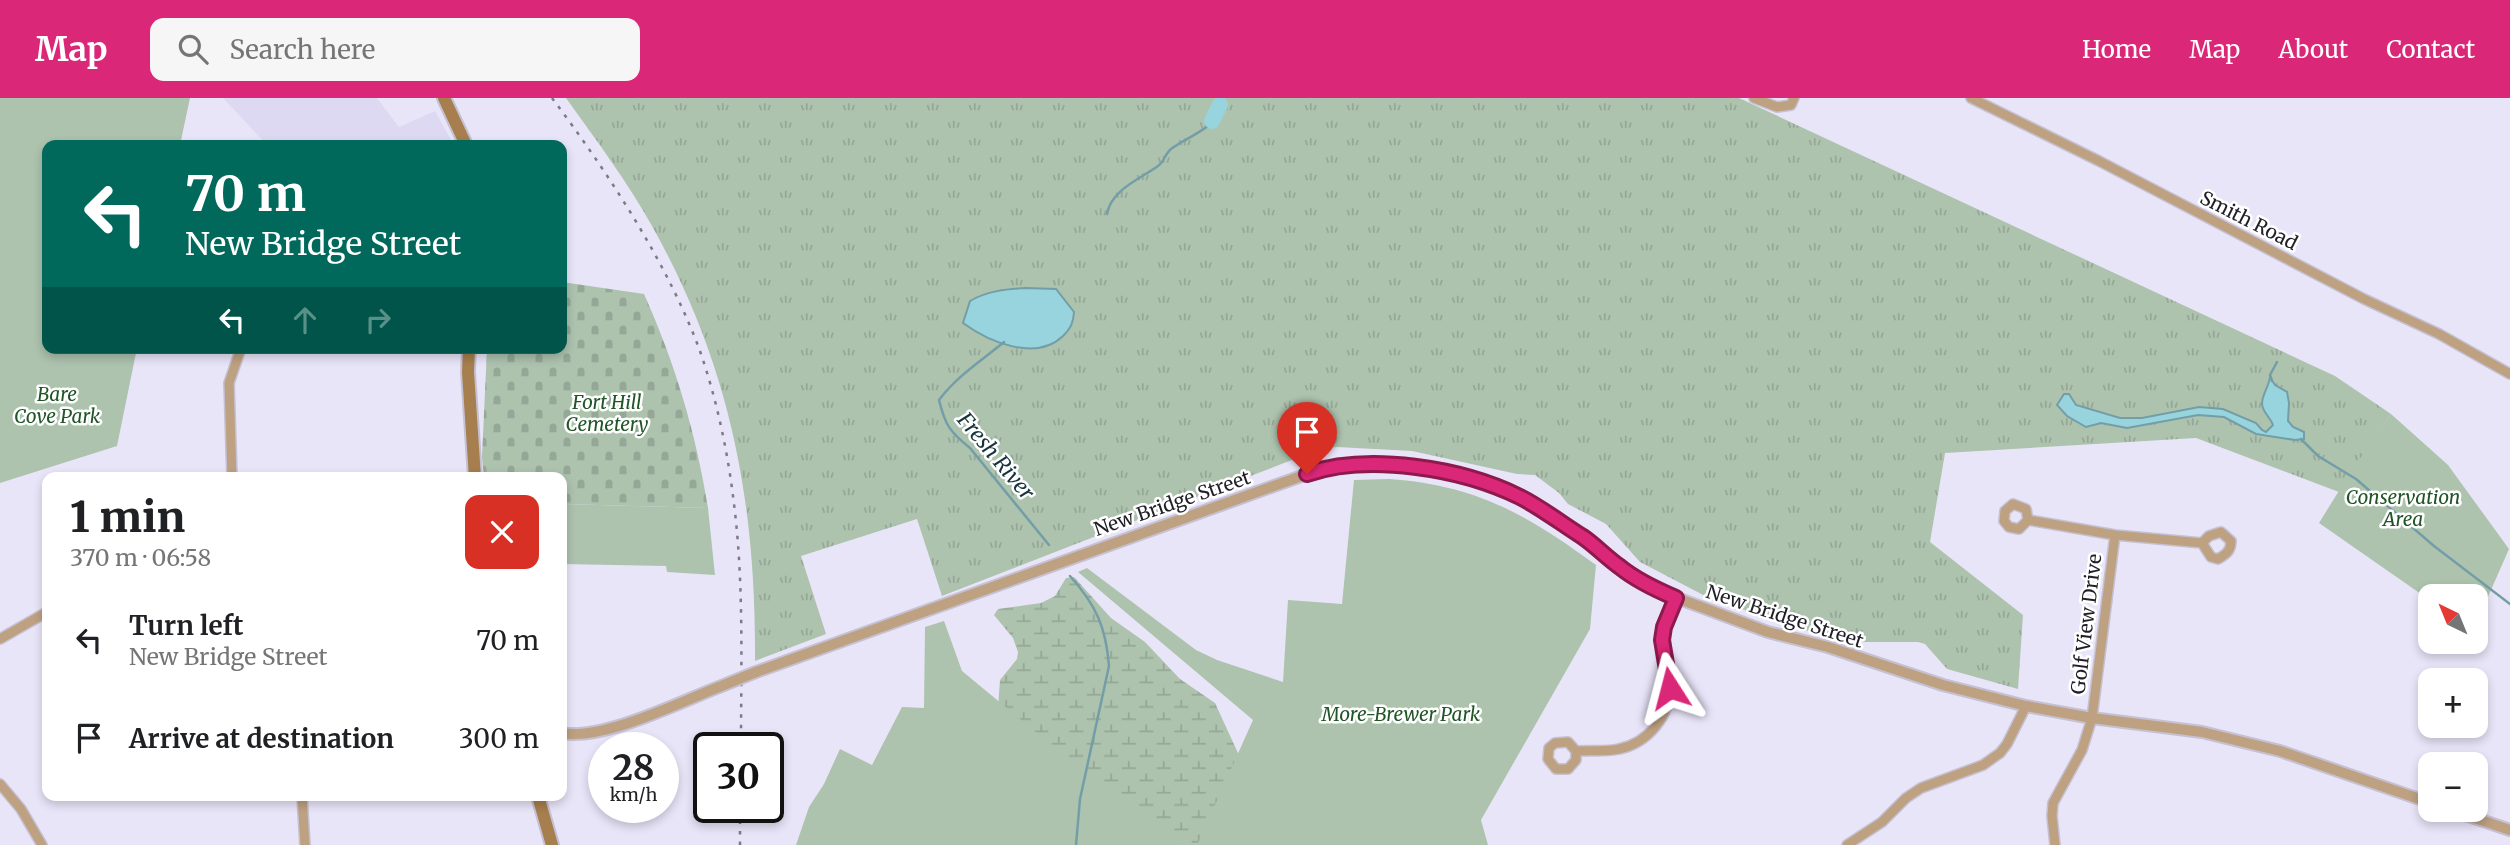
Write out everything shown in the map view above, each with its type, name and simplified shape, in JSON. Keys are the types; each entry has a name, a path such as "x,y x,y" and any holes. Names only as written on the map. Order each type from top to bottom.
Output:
{"main road":[{"path":"444,98 464,140"},
{"path":"470,354 468,386 475,472"},
{"path":"539,801 552,845"}],"street":[{"path":"1754,98 1777,107 1791,105 1794,98"},
{"name":"Smith Road","path":"1972,98 2364,299 2439,334 2510,374"},
{"path":"232,472 229,383 240,354"},
{"name":"New Bridge Street","path":"567,734 574,735 614,727 756,672 1324,468 1399,466 1439,471 1519,497 1587,540 1622,569 1676,598 1768,632 1828,647 1943,685 2026,706 2092,718 2202,732 2280,751 2418,799"},
{"name":"Golf View Drive","path":"2028,520 2115,535 2202,542"},
{"name":"Golf View Drive","path":"2055,845 2053,803 2082,750 2092,718 2115,535"},
{"path":"1576,751 1617,749 1633,745 1658,723 1664,713 1670,688 1662,640 1664,627 1676,598"},
{"path":"0,639 42,615"},
{"path":"1847,845 1882,822 1906,798 1921,788 1983,765 2000,753 2026,706"},
{"path":"0,784 21,809 42,845"},
{"path":"302,801 305,845"},
{"path":"2486,822 2510,830"}],"shaded area":[{"path":"223,98 377,98 399,127 435,111 451,140 262,140"},
{"path":"1056,289 1074,312 1068,330 1052,344 1040,348 1013,346 986,337 963,323 970,301 997,291"},
{"path":"2270,377 2275,385 2287,392 2288,421 2293,427 2304,432 2304,439 2256,434 2224,417 2198,415 2127,428 2101,423 2086,427 2067,416 2057,405 2064,394 2069,394 2076,405 2120,418 2142,418 2199,407 2223,409 2256,423 2266,432 2273,425 2262,404"}],"green space":[{"name":"Bare Cove Park","path":"0,98 190,98 181,140 42,140 42,354 136,354 117,446 0,483"},
{"path":"566,98 1739,98 2335,376 2391,414 2339,492 2196,438 1945,453 1930,542 2023,615 2018,689 1947,669 1925,644 1851,642 1797,628 1707,597 1640,562 1606,524 1568,504 1559,493 1535,475 1517,474 1412,451 1337,447 1320,449 942,596 917,519 801,556 826,634 755,661 754,602 744,491 720,384 702,331 652,226 622,177"},
{"name":"Fort Hill Cemetery","path":"567,283 644,294 683,399 708,508 567,504 567,472 483,472 487,354 567,354"},
{"name":"Conservation Area","path":"2391,414 2448,465 2509,549 2488,597 2488,584 2418,584 2418,592 2319,523"},
{"name":"More-Brewer Park","path":"1389,479 1448,488 1500,506 1547,531 1596,565 1590,629 1481,820 1488,845 1197,845 1253,720 1078,572 1087,568 1196,650 1217,660 1283,682 1288,600 1342,604 1354,480"},
{"path":"567,504 708,508 715,575 667,572 666,566 567,564"},
{"path":"1074,577 1111,618 1145,642 1180,679 1215,703 1243,764 1311,845 916,845 998,708 1000,680 1017,659 1018,652 1013,638 994,615 998,609 1041,603 1055,596 1066,578"},
{"path":"944,621 962,671 1141,819 1185,845 796,845 809,807 824,784 840,749 872,765 902,707 924,708 925,627"}],"waterway":[{"path":"1212,121 1220,105"},
{"path":"1107,214 1114,198 1120,192 1160,164 1171,149 1209,125"},
{"name":"Fresh River","path":"1004,342 961,376 939,400 946,422 953,432 970,448 1049,545"},
{"path":"2272,381 2270,375 2277,362"},
{"path":"2301,439 2318,456 2356,479 2434,546 2510,604"},
{"name":"Fresh River","path":"1070,576 1087,597 1098,617 1109,666 1080,799 1076,845"}],"railway":[{"path":"552,98 615,188 655,254 688,321 707,372 725,447 737,534 741,625 741,732"},
{"path":"740,823 740,845"}],"route":[{"path":"1307,474 1324,468 1408,466 1450,473 1519,497 1587,540 1622,569 1676,598 1664,627 1662,640 1670,688"}]}
